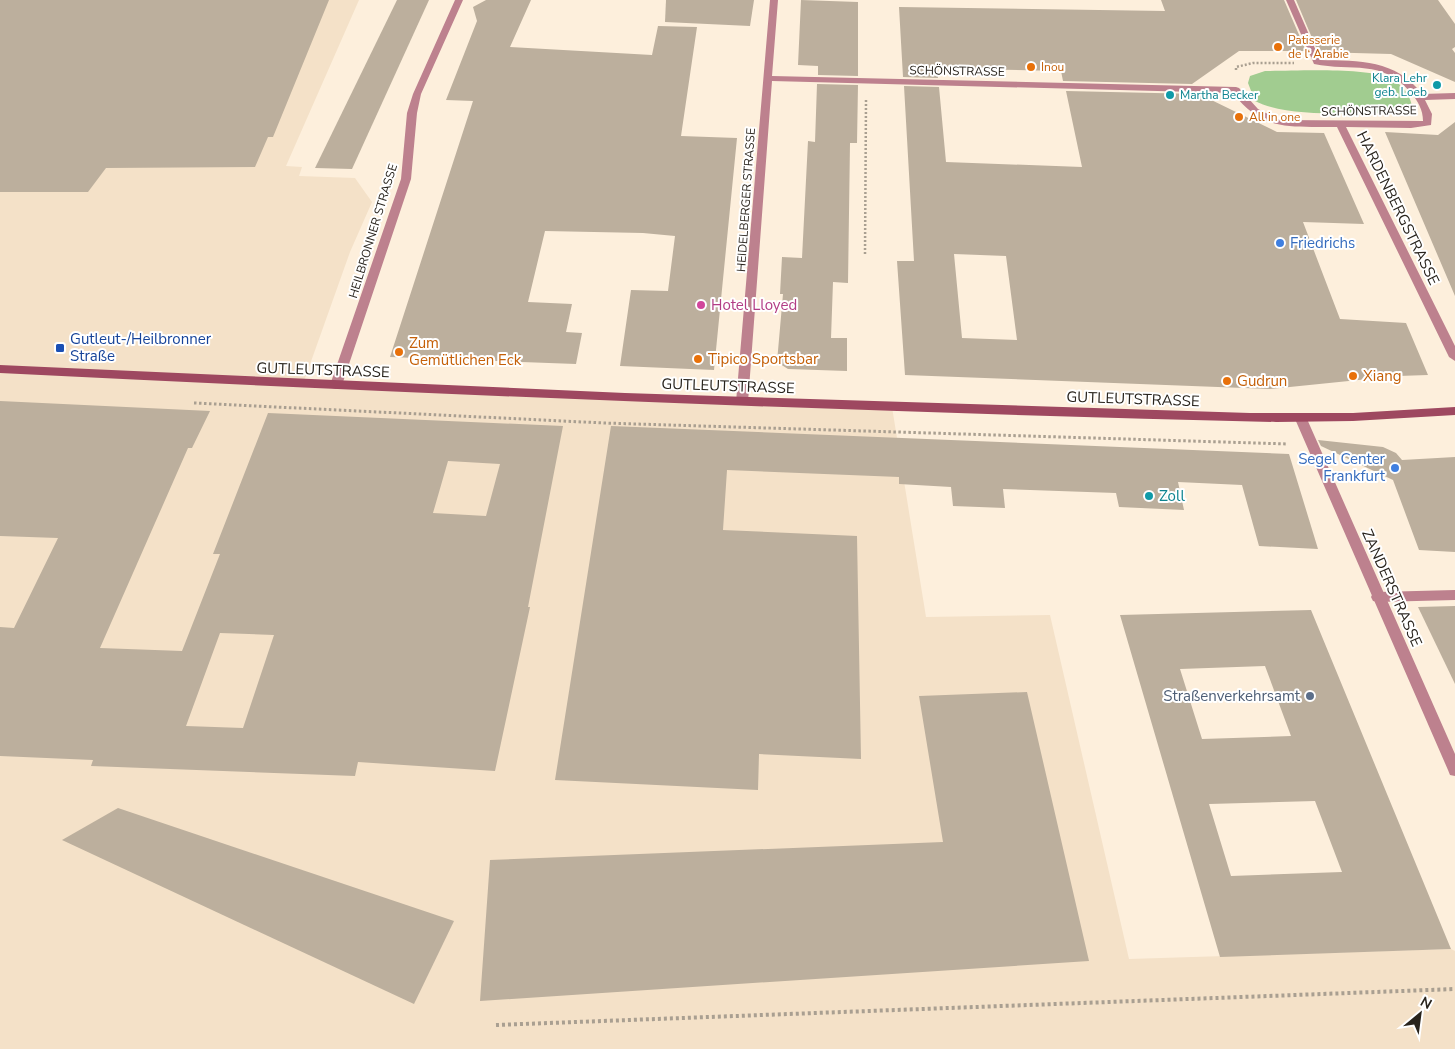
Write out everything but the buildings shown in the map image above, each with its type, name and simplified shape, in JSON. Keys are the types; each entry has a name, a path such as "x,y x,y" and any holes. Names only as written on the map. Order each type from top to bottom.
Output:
{"main road":[{"name":"GUTLEUTSTRASSE","path":"0,369 336,386 742,402 1301,419 1390,416 1455,410"}],"street":[{"name":"HEILBRONNER STRASSE","path":"336,386 406,178 412,113 417,94 459,0"},
{"name":"HEIDELBERGER STRASSE","path":"742,402 774,0"},
{"path":"1290,0 1317,62"},
{"name":"SCHÖNSTRASSE","path":"767,78 1236,90 1249,108 1262,117 1279,123 1341,126 1411,125 1428,122 1428,112 1408,81 1392,70 1366,65 1317,62"},
{"name":"SCHÖNSTRASSE","path":"1419,97 1455,96"},
{"name":"HARDENBERGSTRASSE","path":"1341,126 1455,357"},
{"name":"ZANDERSTRASSE","path":"1301,419 1455,770"},
{"path":"1378,597 1455,595"}],"path":[{"path":"1236,90 1234,76 1236,67 1254,63 1317,62"},
{"path":"865,254 866,100"},
{"path":"194,403 323,411 737,427 1294,444"},
{"path":"496,1025 1455,989"}],"shaded area":[{"path":"0,0 359,0 286,166 302,167 299,176 355,178 372,202 350,252 303,384 892,407 926,617 1050,615 1129,959 1451,949 1455,951 1455,1049 0,1049"}],"green space":[{"path":"1329,70 1378,75 1389,78 1401,86 1410,98 1412,107 1404,113 1349,114 1307,112 1270,107 1255,101 1248,83 1250,76 1265,71"}],"place":[{"name":"Patisserie de l‘ Arabie","path":"1278,47"},
{"name":"Inou","path":"1031,67"},
{"name":"Klara Lehr geb. Loeb","path":"1437,85"},
{"name":"Martha Becker","path":"1170,95"},
{"name":"All in one","path":"1239,117"},
{"name":"Friedrichs","path":"1280,243"},
{"name":"Hotel Lloyed","path":"701,305"},
{"name":"Gutleut-/Heilbronner Straße","path":"60,348"},
{"name":"Zum Gemütlichen Eck","path":"399,352"},
{"name":"Tipico Sportsbar","path":"698,359"},
{"name":"Xiang","path":"1353,376"},
{"name":"Gudrun","path":"1227,381"},
{"name":"Segel Center Frankfurt","path":"1395,468"},
{"name":"Zoll","path":"1149,496"},
{"name":"Straßenverkehrsamt","path":"1310,696"}]}
